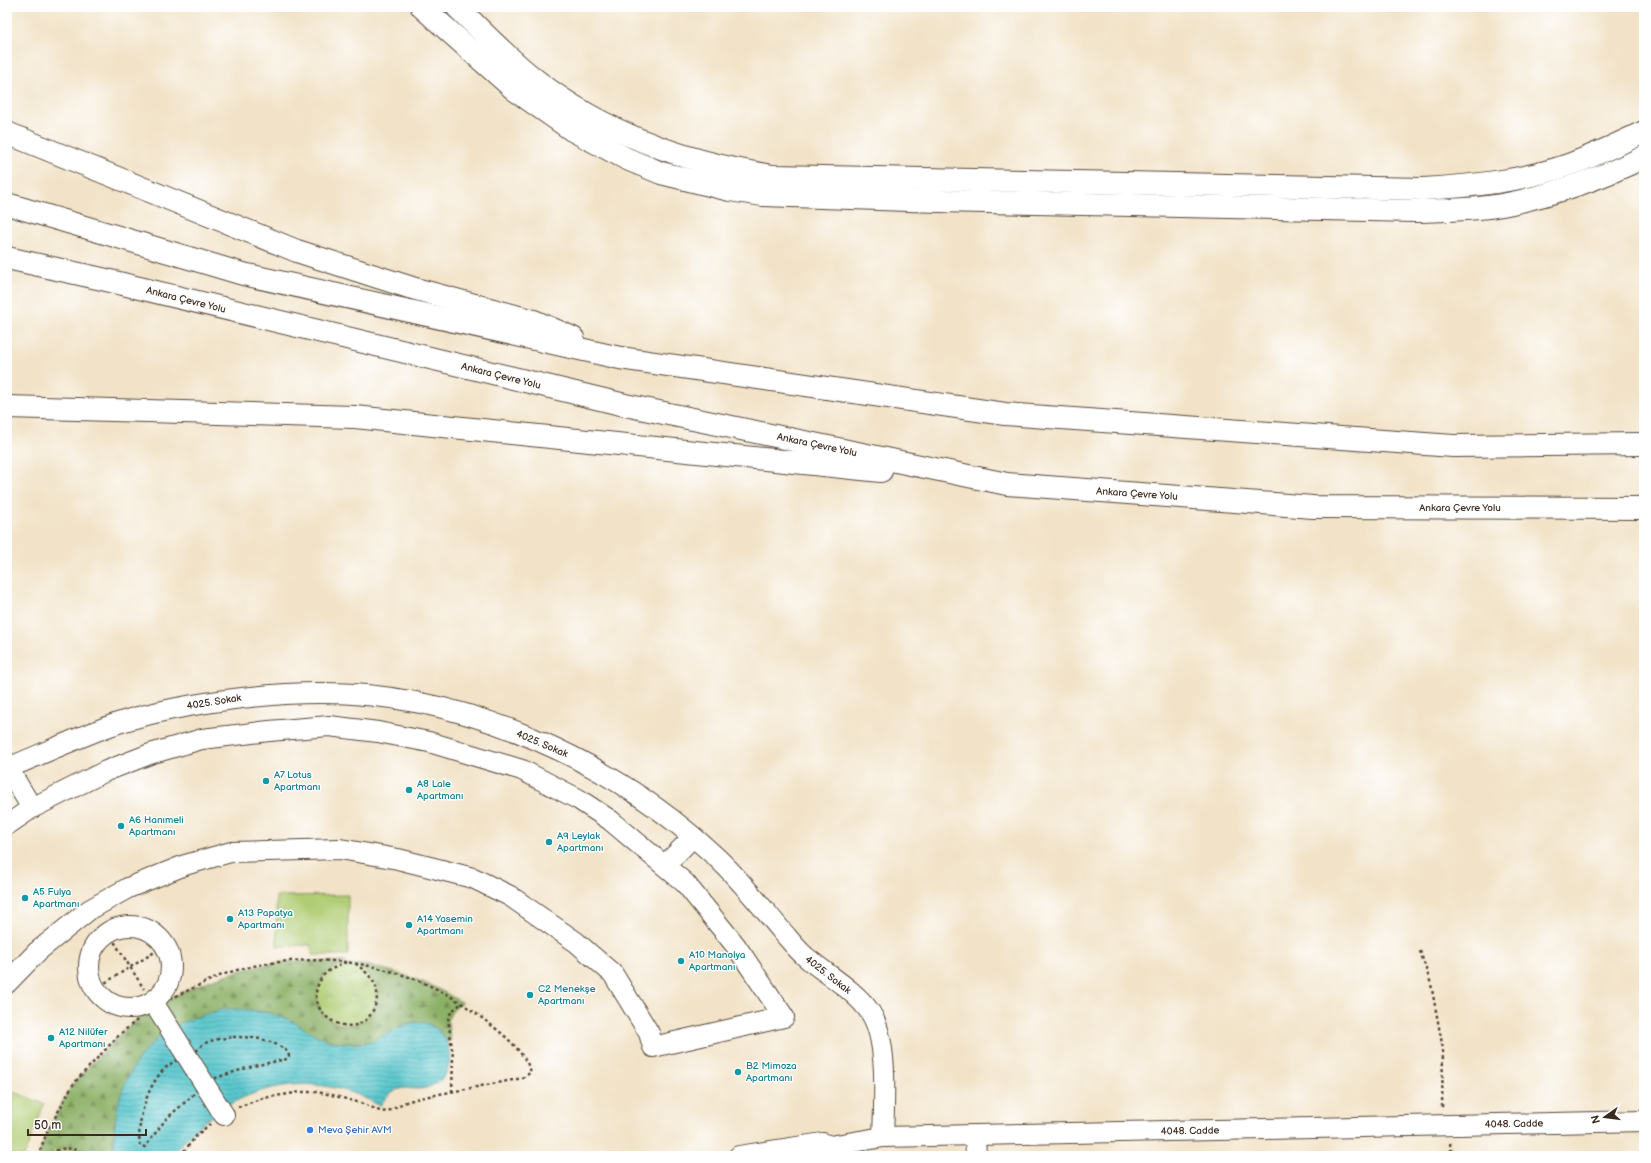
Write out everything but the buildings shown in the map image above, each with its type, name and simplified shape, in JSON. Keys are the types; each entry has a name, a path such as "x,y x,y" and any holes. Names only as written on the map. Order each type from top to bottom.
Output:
{"main road":[{"path":"422,7 528,101 599,146 627,160 661,173 730,190 763,195 954,202 1407,211 1462,210 1511,203 1555,192 1599,177 1644,157"},
{"path":"457,7 514,63 557,96 580,110 624,133 669,152 716,165 773,176 1423,190 1475,186 1535,175 1570,164 1644,132"},
{"path":"7,133 297,251 412,288 534,321 620,358"},
{"path":"7,204 243,274 620,358 1005,414 1453,446 1644,444"},
{"name":"Ankara Çevre Yolu","path":"7,258 110,281 624,405 1007,484 1312,507 1644,508"},
{"path":"7,407 355,417 1007,484"}],"street":[{"name":"4025. Sokak","path":"8,770 15,765 118,723 201,703 250,697 320,692 373,696 428,705 473,717 538,740 583,762 617,782 668,817 693,837 716,856 804,956 851,992 870,1012 882,1042 883,1137"},
{"path":"7,824 32,808 106,771 150,754 202,739 329,726 378,732 429,742 522,770 578,799 610,820 685,883 736,946 784,1017 653,1047 649,1033 613,974 576,942 510,896 473,878 398,859 340,849 231,852 185,865 128,888 89,910 38,951 7,983"},
{"path":"8,770 32,808"},
{"path":"664,865 693,837"},
{"path":"126,926 139,926 150,930 166,945 172,960 172,972 169,984 154,1004 130,1009 118,1007 106,1001 95,989 91,982 89,969 90,956 95,945 108,932 126,926"},
{"path":"154,1004 222,1113"},
{"name":"4048. Cadde","path":"740,1156 823,1143 830,1146 883,1137 1644,1122"},
{"path":"975,1136 976,1156"}],"path":[{"path":"108,932 154,1004"},
{"path":"95,989 166,945"},
{"path":"1420,951 1431,984 1443,1049 1442,1105 1452,1156"},
{"path":"38,1156 48,1132 74,1083 119,1035 154,1004 205,982 242,969 290,961 346,962 411,977 450,995 499,1031 526,1060 531,1072 523,1078 419,1098 403,1103 391,1110 382,1112 364,1104 317,1092 301,1092 263,1098 247,1102 222,1113 198,1135 180,1156"},
{"path":"346,962 330,969 323,976 318,984 316,994 317,1004 328,1020 345,1026 354,1025 370,1016 377,999 374,981 356,964"},
{"path":"452,1092 453,1057 448,1017 452,1010 462,1003"},
{"path":"45,1156 54,1150 72,1148 86,1156"}],"green space":[{"path":"348,895 348,955 312,955 311,945 277,946 276,896"},
{"path":"290,961 346,962 331,969 317,1004 329,1020 345,1026 361,1022 375,1008 368,973 356,964 398,973 438,989 462,1003 456,1007 450,1015 448,1023 451,1040 447,1042 440,1031 429,1024 416,1022 408,1023 382,1038 362,1043 340,1043 319,1037 285,1018 249,1009 168,1029 149,1047 113,1138 115,1156 92,1157 73,1149 65,1148 38,1156 59,1109 74,1083 132,1023 148,1011 172,997 204,983 254,967"},
{"path":"341,965 353,965 364,970 372,978 377,989 375,1007 364,1020 353,1025 341,1025 330,1020 322,1012 317,1001 317,989 322,978 330,970"},
{"path":"7,1089 44,1104 24,1156 7,1156"},
{"path":"72,1148 87,1156 45,1156 54,1150"}],"water":[{"path":"224,1009 254,1010 277,1015 323,1038 333,1042 344,1043 369,1042 404,1025 421,1022 436,1029 445,1039 449,1051 449,1064 445,1075 439,1082 422,1089 404,1088 393,1091 380,1106 352,1093 323,1086 295,1085 267,1089 240,1099 215,1114 192,1133 172,1156 115,1156 115,1119 119,1102 124,1085 132,1069 143,1054 155,1040 176,1025"}],"place":[{"name":"A7 Lotus Apartmanı","path":"266,781"},
{"name":"A8 Lale Apartmanı","path":"409,790"},
{"name":"A6 Hanımeli Apartmanı","path":"121,826"},
{"name":"A9 Leylak Apartmanı","path":"549,842"},
{"name":"A5 Fulya Apartmanı","path":"25,898"},
{"name":"A13 Papatya Apartmanı","path":"230,919"},
{"name":"A14 Yasemin Apartmanı","path":"409,925"},
{"name":"A10 Manolya Apartmanı","path":"681,961"},
{"name":"C2 Menekşe Apartmanı","path":"530,995"},
{"name":"A12 Nilüfer Apartmanı","path":"51,1038"},
{"name":"B2 Mimoza Apartmanı","path":"738,1072"},
{"name":"Meva Şehir AVM","path":"310,1130"}]}
